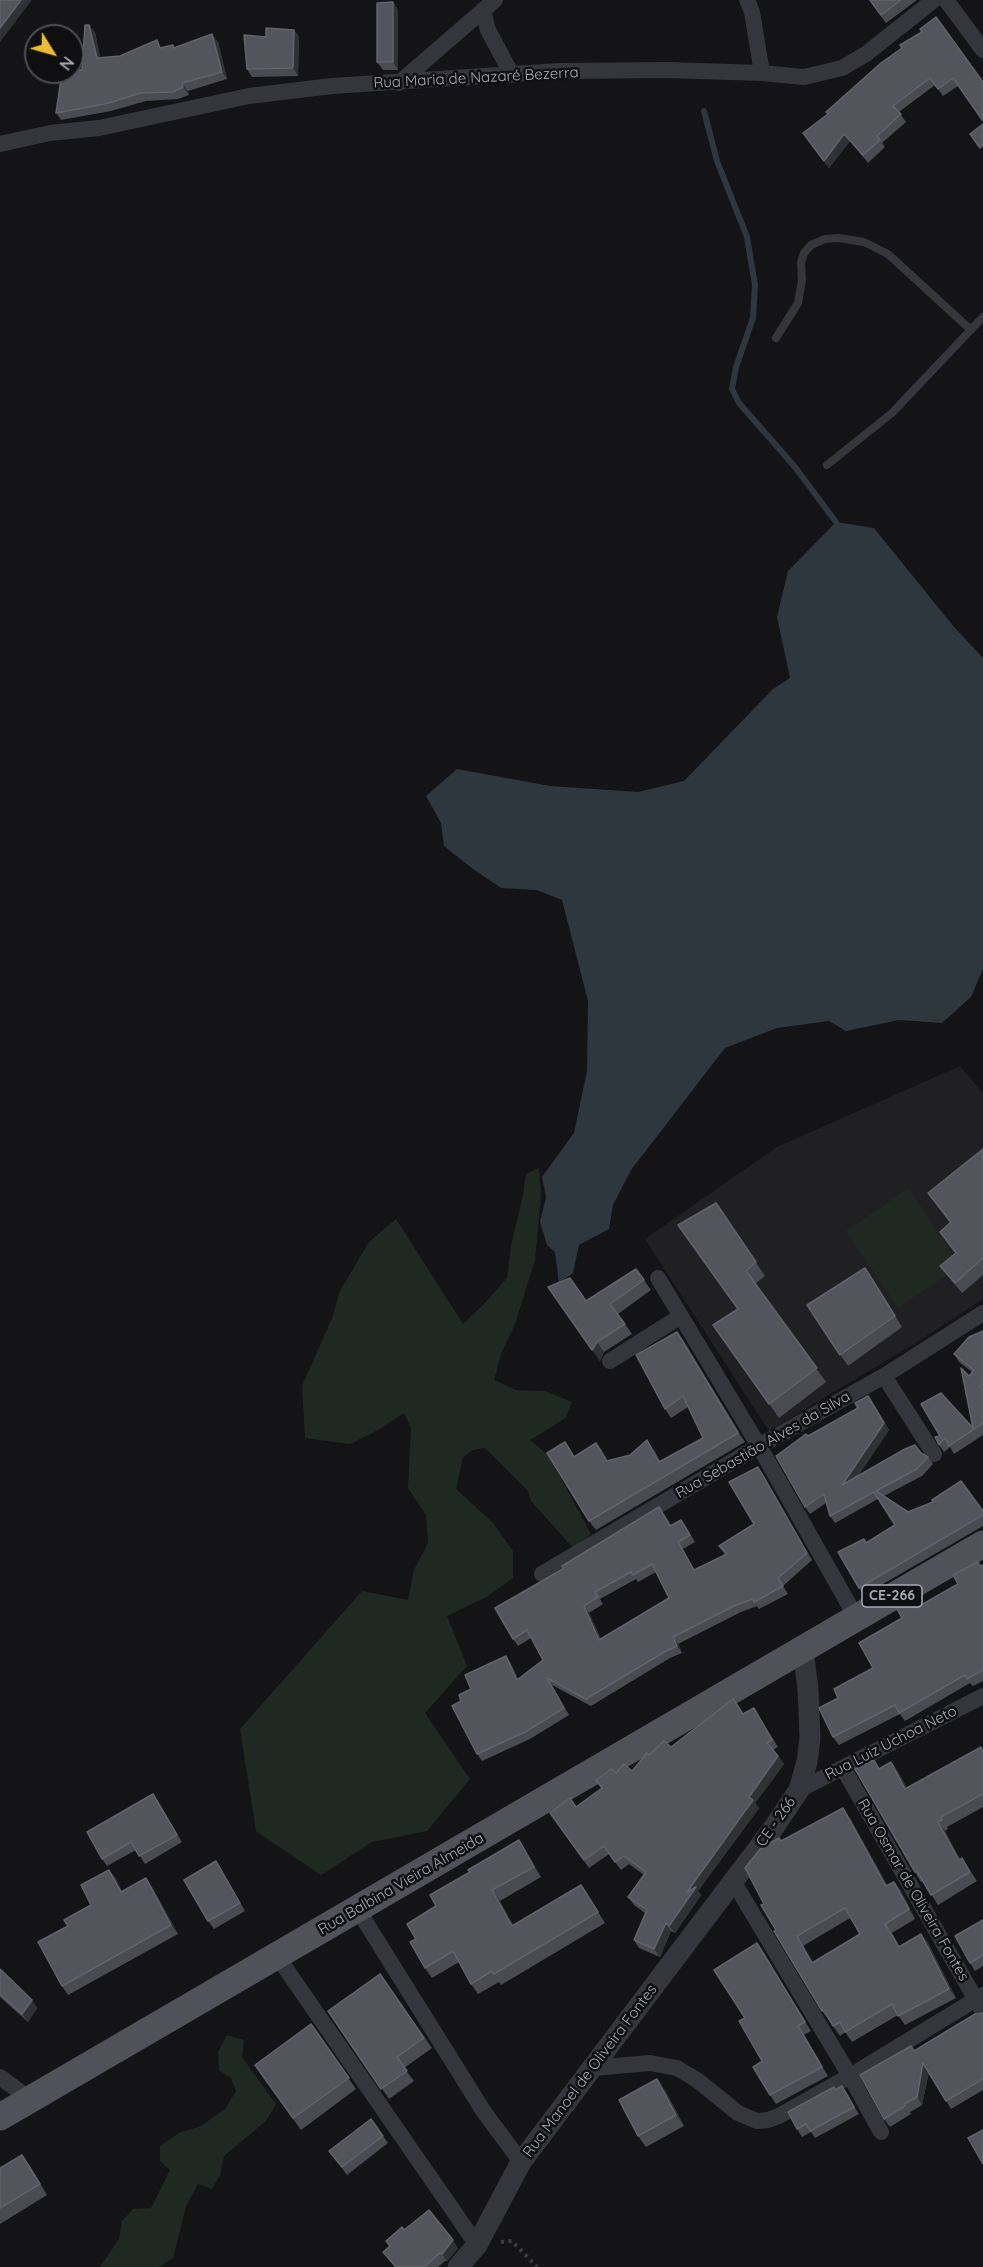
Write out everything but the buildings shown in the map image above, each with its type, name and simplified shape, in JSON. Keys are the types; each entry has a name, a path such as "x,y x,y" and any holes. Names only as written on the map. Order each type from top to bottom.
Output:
{"main road":[{"name":"CE-266","path":"802,1650 983,1544"},
{"name":"Rua Balbina Vieira Almeida","path":"0,2117 802,1650"}],"street":[{"path":"747,0 752,12 762,73"},
{"name":"Rua Maria de Nazaré Bezerra","path":"0,144 50,133 99,128 249,96 332,86 560,71 668,70 762,73 804,77 842,68 866,54 934,0"},
{"path":"946,0 983,50"},
{"path":"489,5 488,30 512,75"},
{"path":"399,83 489,5"},
{"path":"658,1278 759,1446 856,1617"},
{"name":"Rua Sebastião Alves da Silva","path":"542,1574 759,1446 884,1376 983,1312"},
{"path":"610,1361 681,1316"},
{"path":"884,1376 934,1454"},
{"name":"CE - 266","path":"733,1881 799,1790 807,1762 810,1738 808,1689 802,1650"},
{"name":"Rua Luiz Uchoa Neto","path":"799,1790 981,1702"},
{"name":"Rua Osmar de Oliveira Fontes","path":"843,1768 980,2002"},
{"path":"733,1881 881,2132"},
{"name":"Rua Manoel de Oliveira Fontes","path":"458,2267 477,2246 521,2162 733,1881"},
{"path":"358,1910 484,2112 521,2162"},
{"path":"277,1956 477,2246"},
{"path":"593,2068 650,2063 677,2068 697,2080 738,2113 757,2121 779,2116 980,2002"},
{"path":"0,2077 31,2100"}],"lane":[{"path":"776,338 798,303 804,253 811,245 825,239 839,238 864,242 888,254 971,330"},
{"path":"827,465 892,413 983,317"}],"path":[{"path":"477,2246 512,2241 537,2267"}],"shaded area":[{"path":"836,522 874,528 954,627 983,658 983,969 971,997 942,1023 899,1020 846,1031 829,1021 777,1028 725,1048 631,1170 613,1205 609,1229 579,1245 573,1273 559,1283 555,1252 547,1245 540,1222 546,1197 542,1177 574,1133 587,1071 588,1001 562,900 537,890 501,888 473,869 444,846 441,823 426,796 457,769 550,786 638,792 684,781 773,689 790,678 777,617 788,571"},
{"path":"960,1066 983,1093 983,1299 917,1342 769,1431 645,1239 777,1147"},
{"path":"539,1168 541,1196 535,1260 494,1380 516,1390 545,1391 572,1402 566,1418 530,1440 548,1455 591,1534 573,1548 531,1501 528,1491 485,1448 473,1450 463,1457 456,1489 493,1523 513,1551 513,1578 488,1596 447,1616 467,1666 425,1713 470,1779 427,1831 372,1842 321,1875 256,1831 240,1729 362,1591 408,1600 414,1570 428,1543 426,1515 408,1488 411,1428 404,1413 350,1444 305,1438 302,1386 332,1318 340,1291 369,1242 396,1219 463,1324 507,1278 511,1246 526,1174"},
{"path":"909,1188 960,1266 898,1308 846,1231"},
{"path":"227,2035 244,2040 242,2057 276,2104 266,2121 224,2156 220,2175 212,2189 198,2184 186,2206 173,2258 159,2267 100,2267 119,2239 122,2221 133,2209 151,2208 170,2170 160,2161 160,2146 179,2133 201,2126 225,2109 236,2091 231,2078 219,2070 218,2052"}],"waterway":[{"path":"704,111 717,161 747,237 755,285 753,318 736,367 732,389 739,403 795,467 836,522"}]}
